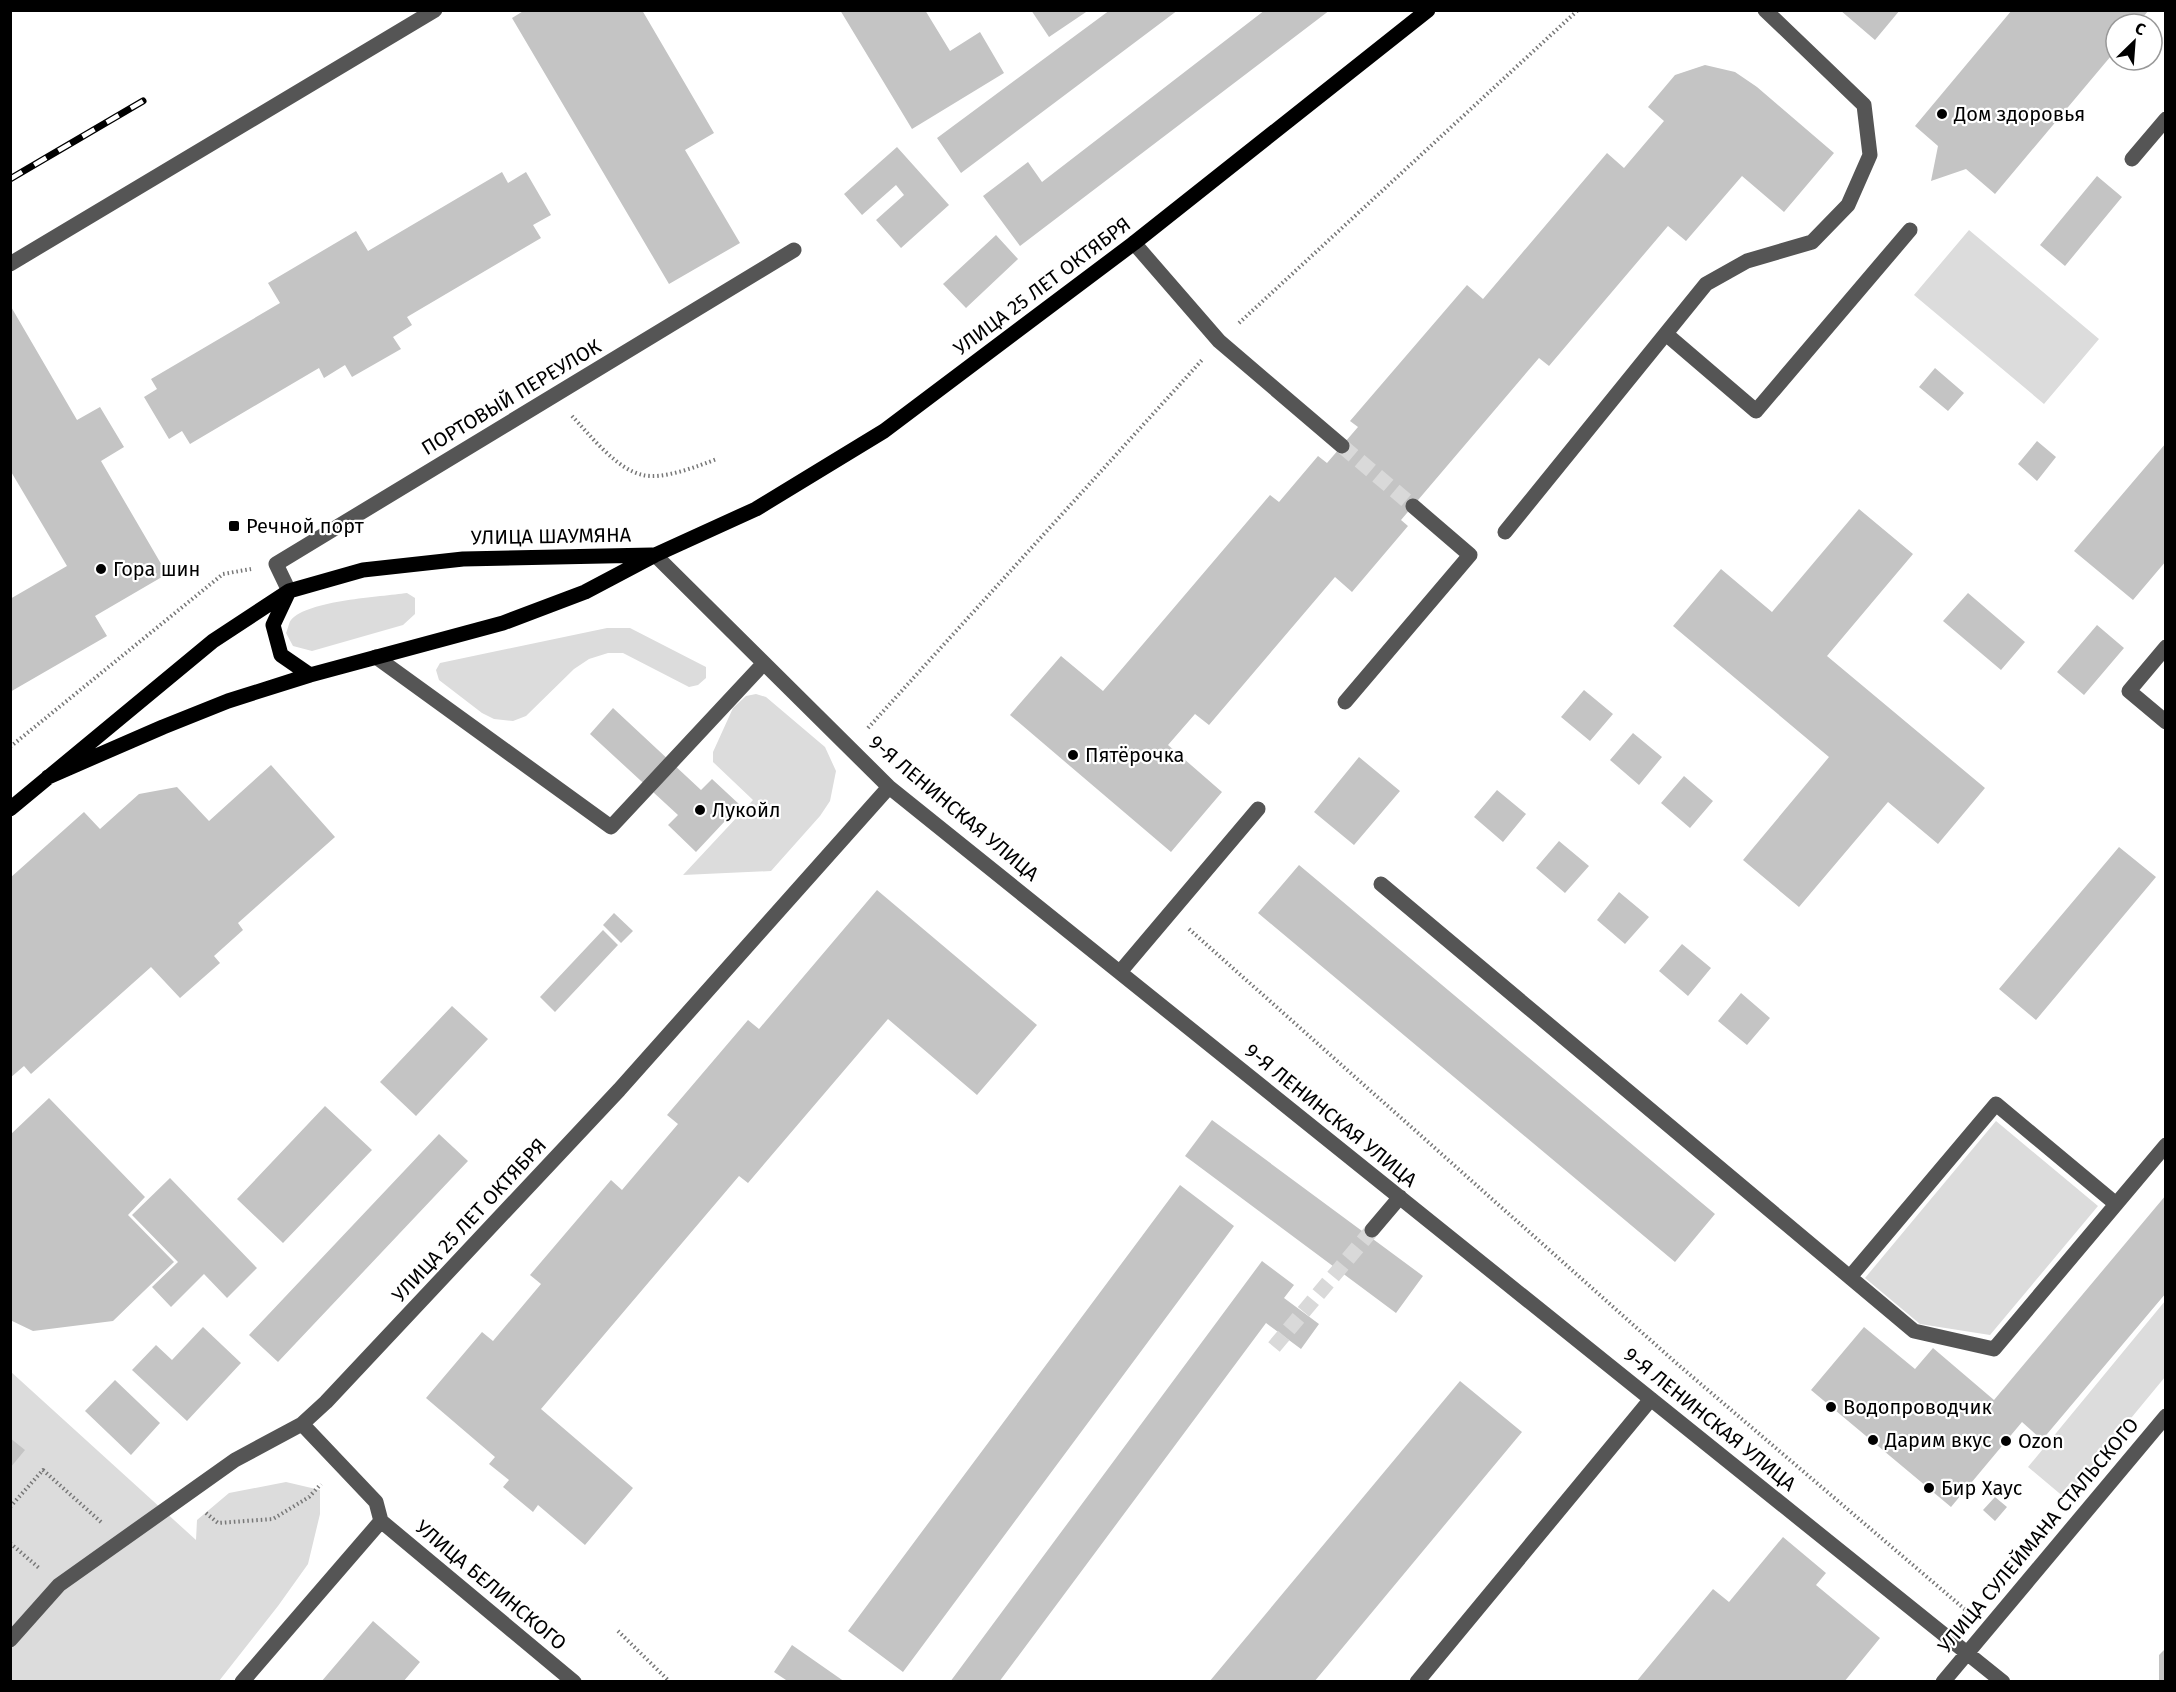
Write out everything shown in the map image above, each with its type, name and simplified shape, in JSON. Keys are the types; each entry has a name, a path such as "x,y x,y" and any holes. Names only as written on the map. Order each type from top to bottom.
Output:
{"main road":[{"name":"УЛИЦА 25 ЛЕТ ОКТЯБРЯ","path":"655,555 756,509 884,431 1134,243 1428,10"},
{"name":"УЛИЦА ШАУМЯНА","path":"10,808 213,641 289,591 363,570 464,559 655,555"},
{"name":"УЛИЦА ШАУМЯНА","path":"48,777 228,700 310,675 504,623 585,592 655,555"},
{"path":"289,591 273,625 275,635 281,655 310,675"}],"street":[{"path":"10,264 435,10"},
{"path":"1505,532 1706,284 1747,261 1812,242 1848,205 1870,155 1864,105 1765,10"},
{"path":"2132,159 2166,119"},
{"path":"1666,334 1756,411 1910,230"},
{"path":"1134,243 1219,341 1342,446"},
{"name":"ПОРТОВЫЙ ПЕРЕУЛОК","path":"276,564 794,250"},
{"path":"1345,702 1470,555 1413,506"},
{"name":"9-Я ЛЕНИНСКАЯ УЛИЦА","path":"655,555 889,787 2003,1682"},
{"path":"276,564 289,591"},
{"path":"2166,647 2128,691 2166,722"},
{"path":"376,657 611,827 763,664"},
{"name":"УЛИЦА 25 ЛЕТ ОКТЯБРЯ","path":"10,1640 59,1585 235,1460 302,1424 326,1402 619,1090 889,787"},
{"path":"1120,972 1258,809"},
{"path":"1381,884 1914,1331 1994,1348 2166,1145"},
{"path":"1850,1277 1996,1104 2116,1204"},
{"path":"1371,1230 1400,1197"},
{"path":"1417,1682 1650,1399"},
{"name":"УЛИЦА СУЛЕЙМАНА СТАЛЬСКОГО","path":"1943,1682 2166,1416"},
{"path":"242,1682 381,1521 376,1502 302,1424"},
{"name":"УЛИЦА БЕЛИНСКОГО","path":"381,1521 574,1682"}],"path":[{"path":"849,748 1219,341 1578,10"},
{"path":"552,396 619,463 644,476 674,474 717,459"},
{"path":"10,747 223,574 276,564"},
{"path":"1171,912 1675,1362 1988,1629"},
{"path":"185,1495 218,1523 273,1519 309,1497 340,1464"},
{"path":"10,1507 43,1470 120,1540"},
{"path":"10,1543 59,1585"},
{"path":"618,1631 670,1682"}],"shaded area":[{"path":"1969,230 2099,339 2044,404 1914,295"},
{"path":"407,593 415,598 415,614 403,625 312,651 293,646 286,633 291,620 300,613 313,608 346,600"},
{"path":"607,628 630,628 706,667 706,678 698,685 689,687 623,653 608,653 589,659 574,669 526,716 513,721 494,719 482,713 439,680 436,670 440,663"},
{"path":"756,694 766,697 825,747 836,771 830,801 820,816 771,871 683,875 753,800 713,762 713,752 733,708 746,696"},
{"path":"1996,1121 2098,1206 1990,1335 1920,1324 1865,1278"},
{"path":"2165,1301 2165,1377 2065,1498 2028,1467"},
{"path":"10,1371 196,1540 197,1520 229,1493 286,1482 320,1490 320,1514 308,1564 219,1681 11,1681"}],"building":[{"path":"525,10 642,10 714,133 685,150 740,243 669,284 512,18"},
{"path":"840,10 925,10 950,51 980,32 1004,73 912,129"},
{"path":"1031,10 1089,10 1049,37"},
{"path":"1110,10 1178,10 961,173 937,138"},
{"path":"1265,10 1330,10 1020,246 983,196 1028,162 1042,182"},
{"path":"1840,10 1900,10 1875,40"},
{"path":"2012,10 2149,10 2147,12 2104,12 2104,64 1995,194 1966,169 1931,181 1938,146 1915,126"},
{"path":"1705,65 1735,72 1757,87 1834,153 1784,212 1742,176 1686,241 1668,226 1549,366 1539,358 1401,520 1408,526 1352,592 1335,577 1209,725 1195,714 1168,745 1222,792 1171,852 1010,715 1061,656 1103,691 1270,495 1279,502 1318,456 1327,463 1358,427 1350,421 1467,285 1483,299 1607,153 1624,168 1664,121 1648,107 1675,75"},
{"path":"897,147 949,205 901,248 876,220 904,195 896,185 862,215 844,194"},
{"path":"502,172 508,183 526,172 551,215 533,225 541,238 407,317 412,325 393,337 401,349 352,377 345,365 324,378 319,368 190,444 182,431 169,439 144,397 157,389 151,379 280,303 268,283 356,231 368,251"},
{"path":"2097,176 2122,197 2065,266 2040,245"},
{"path":"996,235 1018,259 966,308 943,284"},
{"path":"10,305 77,420 100,407 124,447 101,461 167,574 95,616 107,636 10,692 10,599 67,566 10,470"},
{"path":"1935,368 1964,393 1948,411 1919,387"},
{"path":"2037,441 2056,457 2037,481 2018,464"},
{"path":"2166,443 2166,561 2133,600 2074,551"},
{"path":"1859,509 1913,554 1827,656 1985,788 1938,844 1888,802 1799,907 1743,860 1829,757 1673,626 1721,569 1772,612"},
{"path":"1968,593 2025,642 2001,670 1943,621"},
{"path":"2097,625 2124,648 2084,695 2057,672"},
{"path":"1584,690 1613,714 1590,741 1561,717"},
{"path":"613,708 701,790 712,779 740,805 696,852 668,825 678,815 590,734"},
{"path":"1633,733 1662,757 1639,785 1610,760"},
{"path":"1359,757 1400,791 1354,845 1314,812"},
{"path":"271,765 335,837 238,923 243,930 214,956 220,963 180,998 151,967 31,1074 24,1066 10,1078 10,878 84,812 100,829 139,794 177,787 209,821"},
{"path":"1684,776 1713,801 1690,828 1661,803"},
{"path":"1497,790 1526,814 1503,842 1474,817"},
{"path":"1559,841 1589,866 1565,893 1536,868"},
{"path":"2119,847 2156,877 2036,1020 1999,989"},
{"path":"1299,865 1715,1214 1675,1262 1258,913"},
{"path":"877,890 1037,1025 977,1095 888,1019 748,1183 739,1176 541,1409 633,1488 585,1545 538,1505 533,1512 503,1487 509,1480 489,1464 495,1457 426,1398 482,1332 493,1341 541,1284 530,1275 611,1180 622,1190 678,1124 667,1115 748,1020 759,1029"},
{"path":"1619,892 1649,917 1625,944 1597,920"},
{"path":"614,913 633,931 621,943 603,925"},
{"path":"603,930 618,945 555,1012 540,997"},
{"path":"1682,944 1711,968 1688,996 1659,971"},
{"path":"1741,993 1770,1018 1747,1045 1718,1021"},
{"path":"452,1006 488,1039 416,1116 380,1082"},
{"path":"49,1098 145,1197 128,1215 174,1262 113,1321 33,1331 10,1320 10,1135"},
{"path":"325,1106 372,1150 283,1243 237,1199"},
{"path":"1212,1120 1423,1276 1396,1313 1185,1156"},
{"path":"439,1134 468,1161 278,1362 249,1335"},
{"path":"170,1178 257,1268 227,1298 204,1274 171,1307 152,1287 178,1262 132,1215"},
{"path":"1180,1185 1234,1226 903,1672 848,1631"},
{"path":"2166,1195 2166,1293 2042,1440 2022,1422 1951,1507 1811,1390 1864,1327 1915,1369 1933,1348 1994,1400"},
{"path":"1262,1261 1294,1285 1284,1298 1319,1324 1301,1349 1266,1323 999,1682 950,1682"},
{"path":"203,1327 241,1363 187,1421 132,1370 156,1345 172,1360"},
{"path":"115,1380 160,1423 131,1455 85,1411"},
{"path":"1460,1381 1522,1432 1314,1682 1209,1682"},
{"path":"10,1438 25,1450 10,1468"},
{"path":"1995,1497 2007,1507 1995,1521 1983,1510"},
{"path":"1783,1537 1826,1573 1816,1585 1880,1638 1844,1682 1636,1682 1713,1589 1729,1602"},
{"path":"373,1621 420,1662 403,1682 321,1682"},
{"path":"792,1645 845,1682 789,1682 774,1672"},
{"path":"2166,1648 2166,1682 2159,1682 2159,1655"}],"tunnel":[{"path":"1342,446 1413,506"},
{"path":"1274,1347 1372,1230"}],"railway":[{"path":"10,179 143,101"}],"place":[{"name":"Дом здоровья","path":"1942,114"},
{"name":"Речной порт","path":"234,526"},
{"name":"Гора шин","path":"101,569"},
{"name":"Пятёрочка","path":"1073,755"},
{"name":"Лукойл","path":"700,810"},
{"name":"Водопроводчик","path":"1831,1407"},
{"name":"Дарим вкус","path":"1873,1440"},
{"name":"Ozon","path":"2006,1441"},
{"name":"Бир Хаус","path":"1929,1488"}]}
